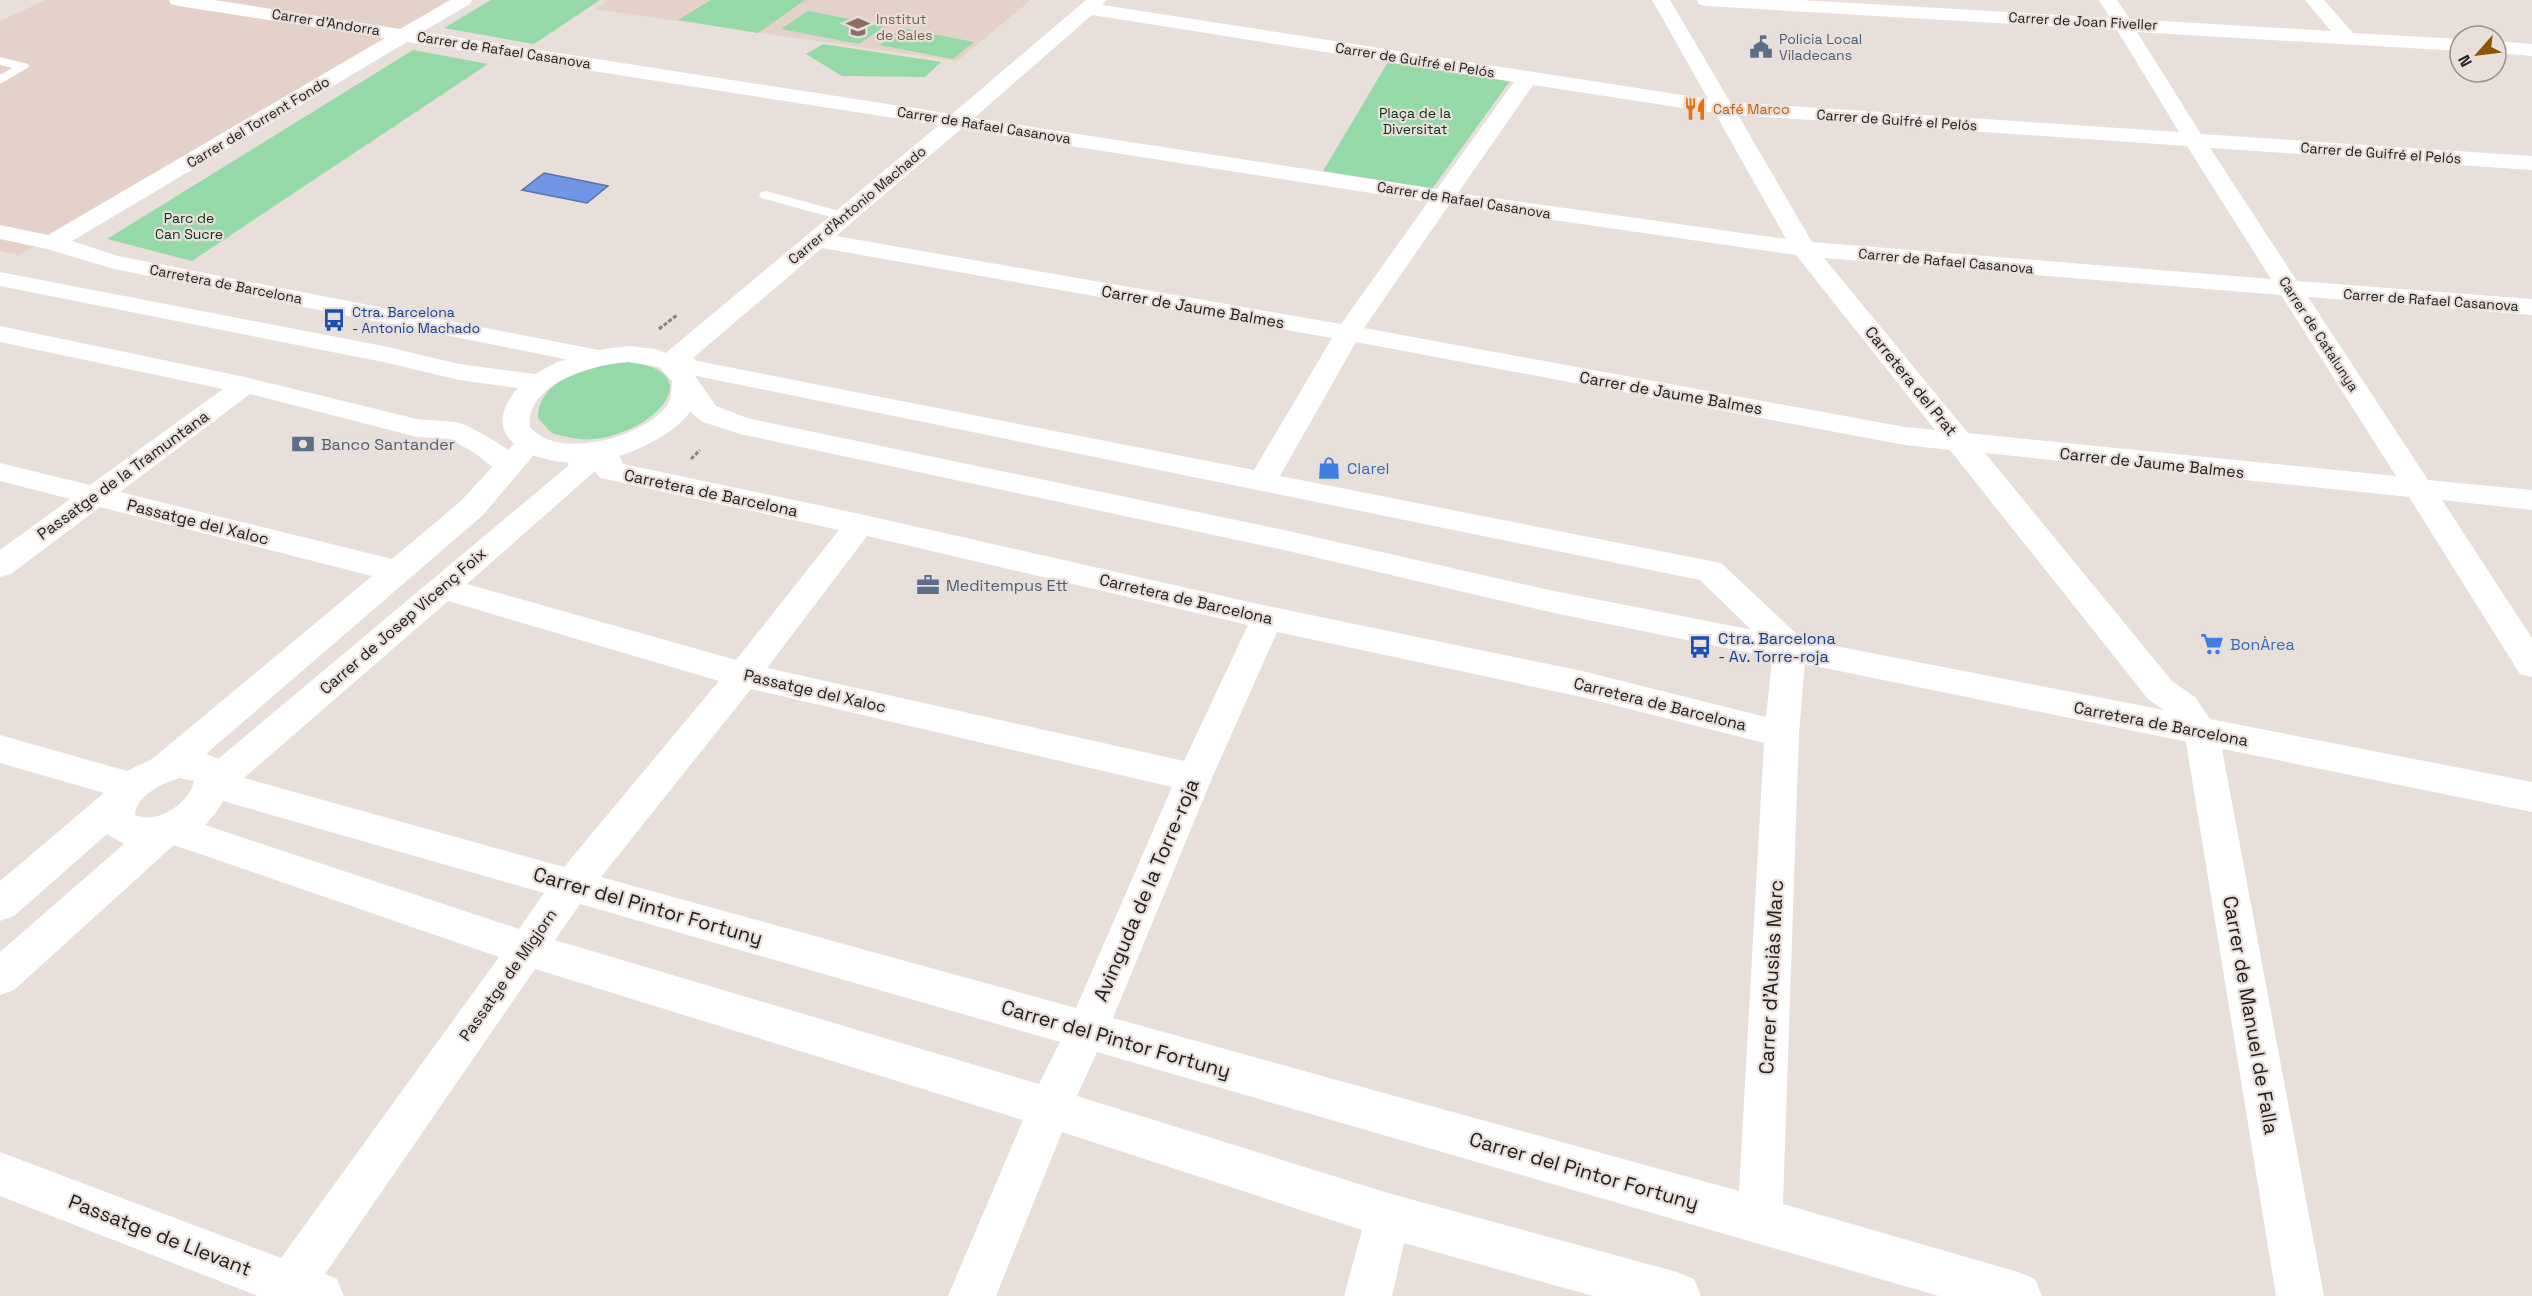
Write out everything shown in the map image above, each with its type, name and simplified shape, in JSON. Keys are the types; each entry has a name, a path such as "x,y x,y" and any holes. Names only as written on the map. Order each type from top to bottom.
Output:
{"street":[{"name":"Carrer d'Andorra","path":"178,0 404,34"},
{"name":"Carrer del Torrent Fondo","path":"52,243 463,0"},
{"name":"Carretera del Prat","path":"1660,0 1804,249 2160,690 2184,707 2202,733"},
{"name":"Carrer de Joan Fiveller","path":"1706,0 2122,23 2448,44"},
{"name":"Carrer de Catalunya","path":"2108,0 2194,140 2532,666"},
{"path":"2314,0 2347,38"},
{"name":"Carrer de Guifré el Pelós","path":"1092,5 1527,78 1722,108 2532,163"},
{"name":"Carrer d'Antonio Machado","path":"678,367 817,240 1092,5"},
{"name":"Carrer de Rafael Casanova","path":"404,34 1441,197 1804,249 2532,308"},
{"path":"2508,48 2532,50"},
{"path":"1268,472 1352,327 1441,197 1527,78"},
{"name":"Carretera de Barcelona","path":"0,232 52,243 114,262 596,357"},
{"name":"Carrer de Jaume Balmes","path":"817,240 1352,327 1905,436 2532,500"},
{"path":"0,279 378,352 459,372 542,382"},
{"path":"0,334 245,385 417,428 456,431 485,447 519,455 605,448 663,424 682,404 678,367"},
{"path":"164,769 472,508 519,455 519,434 514,423 515,411 525,397 542,382 562,370 596,357 628,353 651,356 678,367 1268,472 1710,571 1790,648"},
{"name":"Carretera de Barcelona","path":"678,367 705,412 740,425 1284,540 1554,602 2532,797"},
{"name":"Passatge de la Tramuntana","path":"0,566 245,385"},
{"name":"Carretera de Barcelona","path":"740,425 691,429 605,448 610,471 860,524 1267,618 1582,684 1782,734"},
{"name":"Carrer de Josep Vicenç Foix","path":"168,828 194,813 204,804 213,784 605,448"},
{"name":"Passatge del Xaloc","path":"0,472 396,571"},
{"name":"Passatge de Migjorn","path":"297,1292 527,948 572,885 743,675 860,524"},
{"name":"Passatge del Xaloc","path":"441,588 743,675 1194,778"},
{"name":"Avinguda de la Torre-roja","path":"972,1296 1050,1107 1087,1030 1194,778 1267,618"},
{"name":"Carrer d'Ausiàs Marc","path":"1760,1220 1782,734 1790,648"},
{"name":"Carrer de Manuel de Falla","path":"2202,733 2300,1296"},
{"path":"0,749 126,794"},
{"path":"0,904 142,779 180,764 201,766 213,776 213,784"},
{"name":"Carrer del Pintor Fortuny","path":"213,784 1760,1220 2018,1296"},
{"path":"126,794 116,814 117,822 123,828 142,833 168,828 527,948 1050,1107 1388,1216 1677,1296"},
{"path":"0,978 168,828"},
{"name":"Passatge de Llevant","path":"0,1174 297,1292"},
{"path":"1368,1296 1388,1216"}],"lane":[{"path":"0,61 24,67 0,80"},
{"path":"766,195 845,217"}],"shaded area":[{"path":"46,0 465,0 237,135 19,255 0,251 0,21"},
{"name":"Institut de Sales","path":"608,0 1031,0 957,61 595,9"}],"green space":[{"path":"491,0 600,0 534,44 444,28"},
{"path":"711,0 805,0 758,33 678,20"},
{"path":"808,11 885,26 859,44 781,29"},
{"path":"901,28 974,42 953,59 879,45"},
{"path":"823,44 941,62 925,77 842,76 806,54"},
{"name":"Parc de Can Sucre","path":"413,50 488,64 192,261 107,239"},
{"name":"Plaça de la Diversitat","path":"1388,62 1510,81 1432,189 1323,171"},
{"path":"627,362 656,369 669,380 669,395 659,410 641,423 618,434 593,439 555,434 538,418 541,404 548,392 570,375 599,366"}],"water":[{"path":"544,173 608,186 587,203 522,190"}],"place":[{"name":"Institut de Sales","path":"858,27"},
{"name":"Policia Local Viladecans","path":"1761,47"},
{"name":"Café Marco","path":"1695,109"},
{"name":"Ctra. Barcelona - Antonio Machado","path":"334,320"},
{"name":"Banco Santander","path":"303,444"},
{"name":"Clarel","path":"1329,468"},
{"name":"Meditempus Ett","path":"928,585"},
{"name":"BonÀrea","path":"2212,644"},
{"name":"Ctra. Barcelona - Av. Torre-roja","path":"1700,647"}]}
